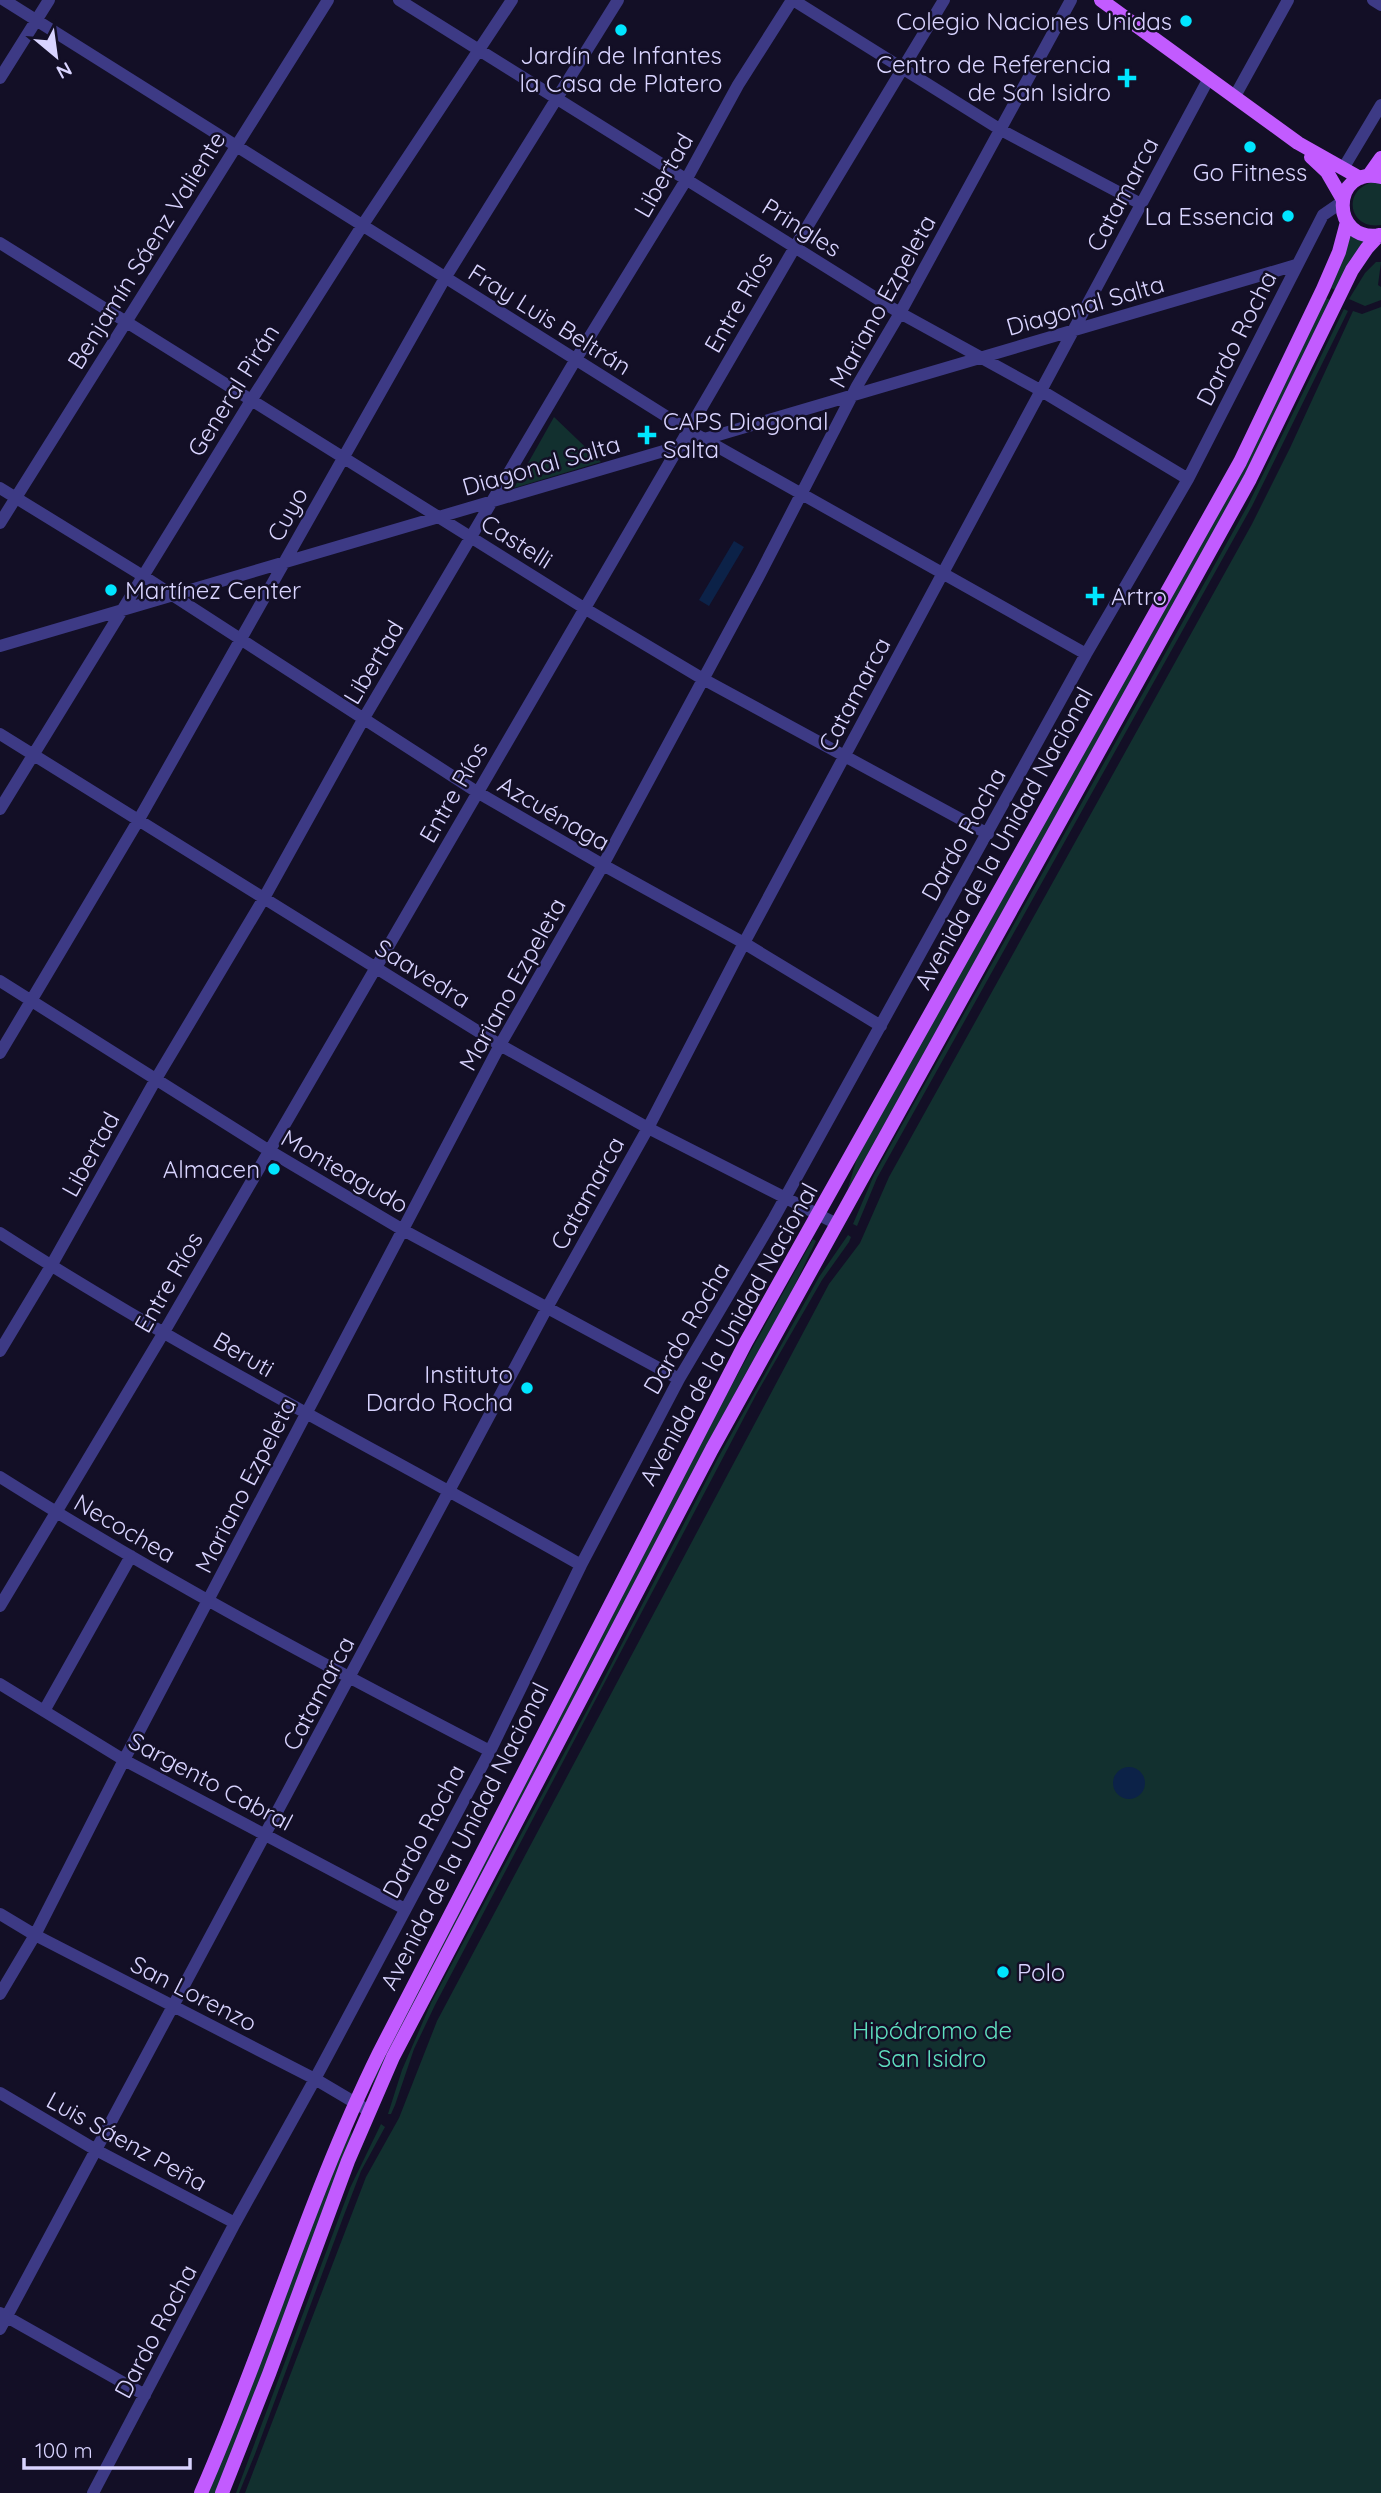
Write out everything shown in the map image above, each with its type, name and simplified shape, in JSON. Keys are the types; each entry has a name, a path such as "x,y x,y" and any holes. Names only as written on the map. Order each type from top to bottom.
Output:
{"main road":[{"path":"1101,0 1298,143 1327,172 1342,200 1347,222 1363,234 1380,235"},
{"path":"1298,143 1343,167 1370,177"},
{"path":"1342,200 1344,192 1352,183 1370,177 1381,158"},
{"name":"Avenida de la Unidad Nacional","path":"201,2493 224,2441 301,2233 354,2102 537,1742 746,1342 1240,462 1323,289 1339,252 1347,222"},
{"name":"Avenida de la Unidad Nacional","path":"222,2493 270,2374 369,2110 454,1939 712,1449 1250,479 1352,270 1380,235"}],"street":[{"name":"Fray Luis Beltrán","path":"4,0 688,430 1086,654"},
{"path":"0,78 49,0"},
{"name":"Benjamín Sáenz Valiente","path":"0,523 328,0"},
{"name":"Pringles","path":"399,0 900,313 983,357 1188,479"},
{"name":"General Pirán","path":"0,809 251,399 512,0"},
{"name":"Cuyo","path":"0,1053 138,821 445,278 618,0"},
{"path":"793,0 1001,130 1141,204"},
{"name":"Libertad","path":"0,1351 156,1079 264,898 364,718 685,180 737,85 793,0"},
{"name":"Entre Ríos","path":"0,1606 164,1332 795,247 944,0"},
{"name":"Mariano Ezpeleta","path":"0,1994 35,1935 124,1760 500,1045 603,865 852,396 1072,0"},
{"path":"1235,96 1288,0"},
{"path":"1373,0 1381,5"},
{"name":"Catamarca","path":"2,2320 174,2006 548,1306 648,1128 744,943 1209,78"},
{"path":"1343,167 1381,105"},
{"name":"Dardo Rocha","path":"93,2493 235,2223 490,1751 581,1565 680,1379 881,1026 1086,654 1188,479 1323,215 1342,200"},
{"name":"Castelli","path":"0,243 584,608 844,758 988,834"},
{"name":"Diagonal Salta","path":"0,646 1296,265"},
{"name":"Azcuénaga","path":"0,488 173,595 477,792 744,943 881,1026"},
{"name":"Saavedra","path":"0,734 500,1045 648,1128 837,1224"},
{"name":"Monteagudo","path":"0,981 268,1150 404,1230 680,1379"},
{"name":"Beruti","path":"0,1233 164,1332 581,1565"},
{"name":"Necochea","path":"0,1477 208,1601 490,1751"},
{"path":"44,1711 131,1556"},
{"name":"Sargento Cabral","path":"0,1684 124,1760 405,1909"},
{"name":"San Lorenzo","path":"0,1914 35,1935 315,2079 369,2110"},
{"name":"Luis Sáenz Peña","path":"0,2093 96,2150 235,2223"},
{"path":"2,2320 145,2395"}],"green space":[{"path":"1373,182 1381,183 1381,225 1362,222 1353,208 1356,193"},
{"path":"1347,231 1368,241 1350,260 1335,290 1329,287"},
{"path":"1376,262 1381,262 1378,285 1381,287 1381,300 1365,306 1349,299 1365,273"},
{"path":"1323,296 1330,300 1253,461 847,1191 857,1158"},
{"name":"Hipódromo de San Isidro","path":"1381,307 1381,2493 245,2493 366,2177 399,2118 437,2021 829,1284 860,1243 889,1177 1252,524 1353,311 1362,314"},
{"path":"1344,309 1348,311 1252,506 877,1178 857,1226 853,1224 874,1175 1248,505"},
{"path":"554,417 601,462 514,488"},
{"path":"848,1235 851,1237 849,1242 822,1280 757,1393 435,2005 414,2049 395,2105 391,2114 388,2114 402,2070 431,2003 718,1458 819,1277"},
{"path":"813,1239 816,1241 789,1297 742,1380 372,2087 382,2053 701,1440"},
{"path":"381,2124 385,2127 361,2171 255,2454 239,2493 236,2493 350,2188"},
{"path":"350,2129 352,2135 292,2300 216,2493 207,2493 314,2210"}],"water":[{"path":"734,541 744,547 709,606 699,600"},
{"path":"1129,1767 1140,1772 1145,1783 1140,1794 1129,1799 1118,1794 1113,1783 1118,1772"}],"place":[{"name":"Colegio Naciones Unidas","path":"1186,21"},
{"name":"Jardín de Infantes la Casa de Platero","path":"621,30"},
{"name":"Centro de Referencia de San Isidro","path":"1127,78"},
{"name":"Go Fitness","path":"1250,147"},
{"name":"La Essencia","path":"1288,216"},
{"name":"CAPS Diagonal Salta","path":"647,435"},
{"name":"Martínez Center","path":"111,590"},
{"name":"Artro","path":"1095,596"},
{"name":"Almacen","path":"274,1169"},
{"name":"Instituto Dardo Rocha","path":"527,1388"},
{"name":"Polo","path":"1003,1972"}]}
